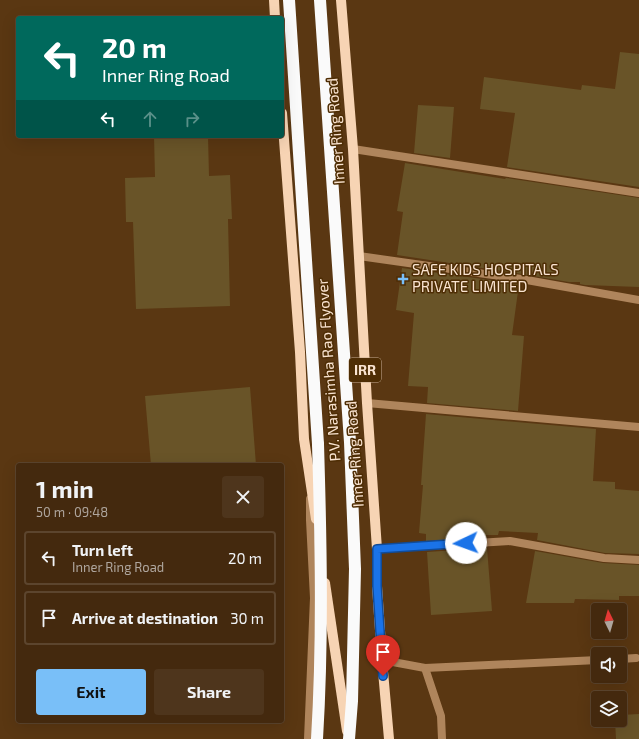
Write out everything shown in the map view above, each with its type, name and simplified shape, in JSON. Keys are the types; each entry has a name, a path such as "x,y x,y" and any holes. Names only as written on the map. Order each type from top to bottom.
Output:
{"highway":[{"name":"P.V. Narasimha Rao Flyover","path":"289,0 318,444 321,568 320,698 317,739"},
{"name":"P.V. Narasimha Rao Flyover","path":"320,0 350,442 354,569 352,701 349,739"}],"main road":[{"path":"274,0 275,16"},
{"name":"Inner Ring Road","path":"341,0 353,149 367,403 377,549 377,586 389,739"},
{"path":"284,138 300,352 304,439 349,739"}],"street":[{"path":"353,149 639,193"},
{"path":"359,256 521,279 639,300"},
{"path":"367,403 639,427"},
{"path":"308,739 314,598 310,520 310,478"},
{"path":"377,549 510,541 604,558 639,560"},
{"path":"627,659 636,658"},
{"path":"382,660 425,668 591,660"},
{"path":"425,668 441,716 442,739"}],"building":[{"path":"620,52 639,54 639,187 507,167 515,113 480,109 484,77 581,90 582,85 615,89"},
{"path":"418,105 454,107 450,158 414,153"},
{"path":"154,138 208,138 209,176 230,175 232,219 228,219 230,306 136,309 133,222 126,222 125,178 155,177"},
{"path":"405,163 639,198 639,287 585,285 580,284 580,282 569,282 397,255 403,212 397,211"},
{"path":"402,268 519,284 512,335 524,336 518,411 427,403 428,387 408,386 414,313 396,310"},
{"path":"250,387 256,463 151,463 145,396"},
{"path":"426,414 596,429 593,481 615,482 615,489 639,491 639,554 605,553 537,540 538,533 499,531 498,535 486,535 487,537 426,541 426,534 419,533"},
{"path":"487,548 492,611 431,615 427,552"},
{"path":"535,551 603,563 639,565 639,596 619,596 619,600 575,599 574,603 526,603"},
{"path":"639,714 639,739 616,739 615,727 627,727 627,715"}],"place":[{"name":"SAFE KIDS HOSPITALS PRIVATE LIMITED","path":"403,279"}],"route":[{"path":"383,676 377,586 377,549 466,543"}]}
